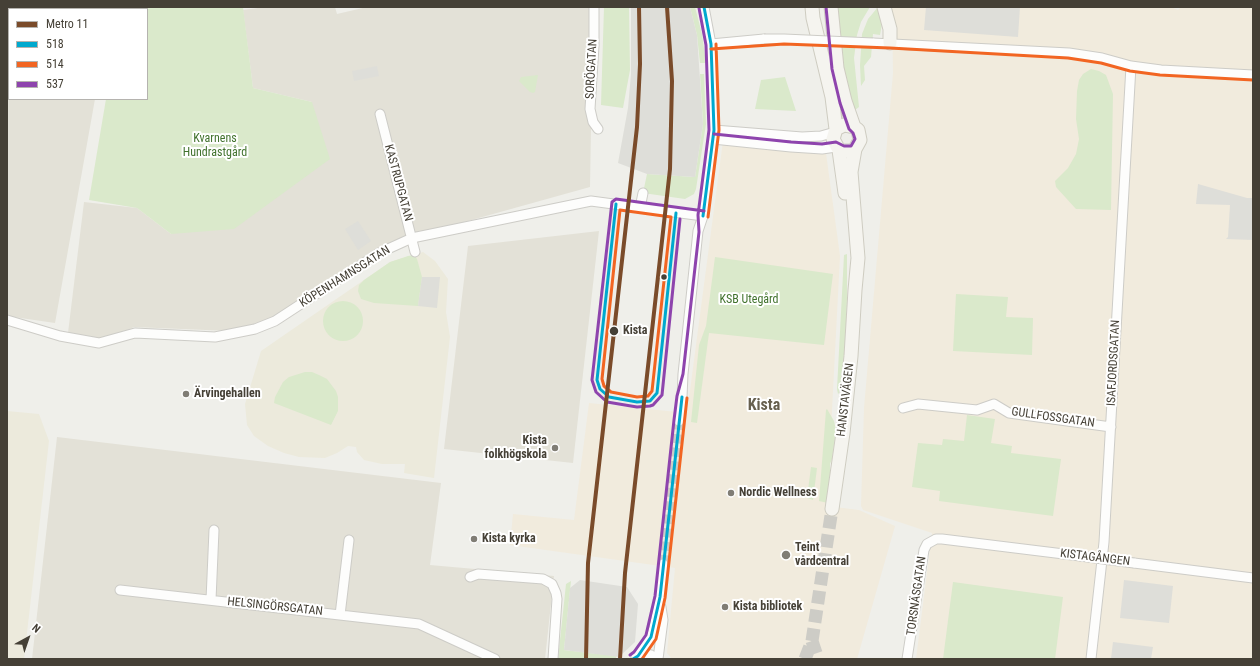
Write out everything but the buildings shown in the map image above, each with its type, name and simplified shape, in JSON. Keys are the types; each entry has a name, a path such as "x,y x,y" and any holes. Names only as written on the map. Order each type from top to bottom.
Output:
{"main road":[{"name":"HANSTAVÄGEN","path":"812,7 813,18 832,96 836,130 833,139 838,148 847,204 851,276 855,290"},
{"name":"HANSTAVÄGEN","path":"831,7 837,68 844,100 854,127 858,130 860,140 855,148 851,172 858,258 851,356 843,433 832,509"},
{"path":"885,10 890,29 890,43"},
{"path":"836,130 844,125 854,127"},
{"path":"838,148 847,151 855,148"}],"street":[{"name":"SORÖGATAN","path":"594,7 594,46 590,109 593,122 598,129"},
{"path":"679,421 698,231 703,216 714,134 711,44 704,7"},
{"path":"711,44 764,39 784,39 890,43 1068,53 1102,58 1131,66 1161,70 1253,75"},
{"name":"ISAFJORDSGATAN","path":"1090,659 1104,542 1131,66"},
{"name":"KASTRUPGATAN","path":"380,114 415,252"},
{"path":"714,134 802,137 821,136 836,130"},
{"path":"714,134 791,147 822,149 838,148"},
{"path":"640,208 643,193"},
{"name":"KÖPENHAMNSGATAN","path":"7,320 60,336 99,343 135,333 215,337 255,328 275,321 380,252 412,238 590,201 703,216"},
{"name":"GULLFOSSGATAN","path":"903,408 918,404 977,410 994,404 1009,413 1111,427"},
{"name":"HELSINGÖRSGATAN","path":"211,600 214,530"},
{"name":"KISTAGÅNGEN","path":"936,539 1253,578"},
{"name":"TORSNÄSGATAN","path":"908,659 924,550 927,544 936,539"},
{"name":"HELSINGÖRSGATAN","path":"340,615 349,540"},
{"path":"635,657 652,637 660,597 664,564"},
{"path":"470,577 478,574 543,579 552,584 557,599 553,659"},
{"name":"HELSINGÖRSGATAN","path":"120,590 419,624 495,659"},
{"path":"635,657 645,654 651,655 657,659 663,620 660,597"}],"shaded area":[{"path":"7,7 113,7 8,8 8,100 95,100 55,323 7,316"},
{"path":"7,7 108,7 8,8 8,27"},
{"path":"265,7 335,7 337,14 367,7 593,7 590,187 450,226 411,234 275,319 252,327 230,331 134,327 108,339 89,340 68,333 84,202 137,208 171,234 312,102 253,88 243,10"},
{"path":"631,7 690,7 697,35 703,124 695,177 647,174 618,163 628,108 631,74"},
{"path":"892,7 1171,7 1178,10 1181,7 1253,7 1253,659 916,659 932,533 863,510 861,506 864,408 893,73"},
{"path":"926,7 1020,7 1018,37 924,30"},
{"path":"377,66 379,76 354,81 352,71"},
{"path":"723,141 826,153 840,256 827,506 859,510 895,526 857,659 672,659 667,653 675,568 510,545 513,514 574,520 589,403 687,413"},
{"path":"1198,184 1247,198 1253,198 1253,240 1226,239 1228,237 1230,205 1196,204"},
{"path":"358,221 371,241 358,250 345,229"},
{"path":"599,231 573,463 444,449 468,246"},
{"path":"423,252 435,261 448,279 446,312 450,337 434,478 404,473 405,464 382,464 364,460 357,452 356,447 348,446 325,458 299,457 284,453 268,446 254,436 247,425 245,404 261,351 390,262"},
{"path":"422,277 440,277 437,308 418,306"},
{"path":"7,411 39,414 49,441 24,659 7,659"},
{"path":"57,437 441,483 430,565 554,576 545,659 32,659"},
{"path":"580,580 627,587 638,604 635,642 619,657 564,650 570,588"},
{"path":"1124,580 1173,586 1169,623 1120,618"},
{"path":"1113,642 1153,647 1151,659 1111,659"}],"green space":[{"name":"Kvarnens Hundrastgård","path":"243,7 253,88 312,102 330,159 234,229 171,234 137,208 89,200 106,100 148,100 148,8 120,8"},
{"path":"604,7 629,7 630,70 623,108 601,105"},
{"path":"690,7 695,7 702,34 706,63 700,63 697,35"},
{"path":"835,7 870,7 861,22 857,35 854,58 859,107 855,110 841,63"},
{"path":"878,7 882,24 880,35 873,34 871,57 864,66 865,80 861,86 860,65 862,34 868,19"},
{"path":"1091,69 1106,75 1113,94 1111,210 1076,209 1056,187 1055,181 1068,168 1076,154 1079,139 1076,119 1077,91 1079,80 1083,74"},
{"path":"700,74 704,74 706,124 694,194 685,199 643,193 647,174 695,177 703,124"},
{"path":"538,75 535,92 533,93 519,81 521,77"},
{"path":"785,77 796,111 755,109 761,80"},
{"path":"847,254 845,348 838,394 837,389 844,255"},
{"path":"414,255 417,259 422,277 418,306 374,303 361,299 358,291 359,285 364,280 390,262"},
{"name":"KSB Utegård","path":"715,257 833,274 824,345 709,333 697,423 691,422 699,345 706,326"},
{"path":"956,294 1008,297 1006,317 1033,318 1032,355 953,351"},
{"path":"343,301 351,303 357,307 361,313 363,321 361,329 357,335 351,339 343,341 335,339 329,335 325,329 323,321 325,313 329,307 335,303"},
{"path":"305,372 312,372 327,379 336,391 338,397 338,411 331,425 274,403 275,397 283,382 289,377"},
{"path":"827,409 834,421 836,430 830,464 828,503 819,501"},
{"path":"967,415 995,419 991,443 1012,446 1011,453 1061,459 1053,516 939,501 940,491 912,487 918,443 942,445 943,439 964,441"},
{"path":"811,467 817,468 813,500 807,498"},
{"path":"571,581 564,650 616,656 616,659 558,659 566,584"},
{"path":"953,582 1063,597 1055,659 943,659"}],"tunnel":[{"path":"663,564 679,421"},
{"path":"805,659 812,641 832,509"},
{"path":"812,641 818,659"}],"metro line":[{"name":"11","path":"586,659 588,563 637,127 640,64 639,7"},
{"name":"11","path":"620,659 625,573 670,169 672,81 667,7"}],"transit line":[{"name":"518","path":"703,216 714,130 711,44 704,7"},
{"name":"537","path":"714,134 791,142 822,144 836,142 844,146 851,146 855,139 853,133 849,129 840,103 832,69 826,7"},
{"name":"537","path":"630,655 634,652 646,635 655,596 674,420 677,396 683,374 699,232 698,215 709,130 706,45 699,8"},
{"name":"514","path":"708,217 719,130 716,44"},
{"name":"514","path":"711,49 784,44 890,48 1068,58 1101,63 1130,71 1160,75 1253,80"},
{"name":"537","path":"680,219 662,395 653,405 650,406 637,407 607,402 596,392 592,380 612,202 616,199 704,211"},
{"name":"518","path":"616,204 597,380 600,389 609,397 637,402 650,401 657,393 676,213"},
{"name":"514","path":"620,210 671,217 652,391 648,396 637,397 611,392 604,386 602,379 620,210"},
{"name":"518","path":"633,659 638,656 651,637 660,597 682,397"},
{"name":"514","path":"642,659 656,639 665,598 687,398"}],"place":[{"name":"Kista","path":"614,331"},
{"name":"Ärvingehallen","path":"186,394"},
{"name":"Kista folkhögskola","path":"555,448"},
{"name":"Nordic Wellness","path":"731,493"},
{"name":"Kista kyrka","path":"474,539"},
{"name":"Teint vårdcentral","path":"786,555"},
{"name":"Kista bibliotek","path":"725,607"}],"district":[{"name":"Kista","path":"764,406"}]}
